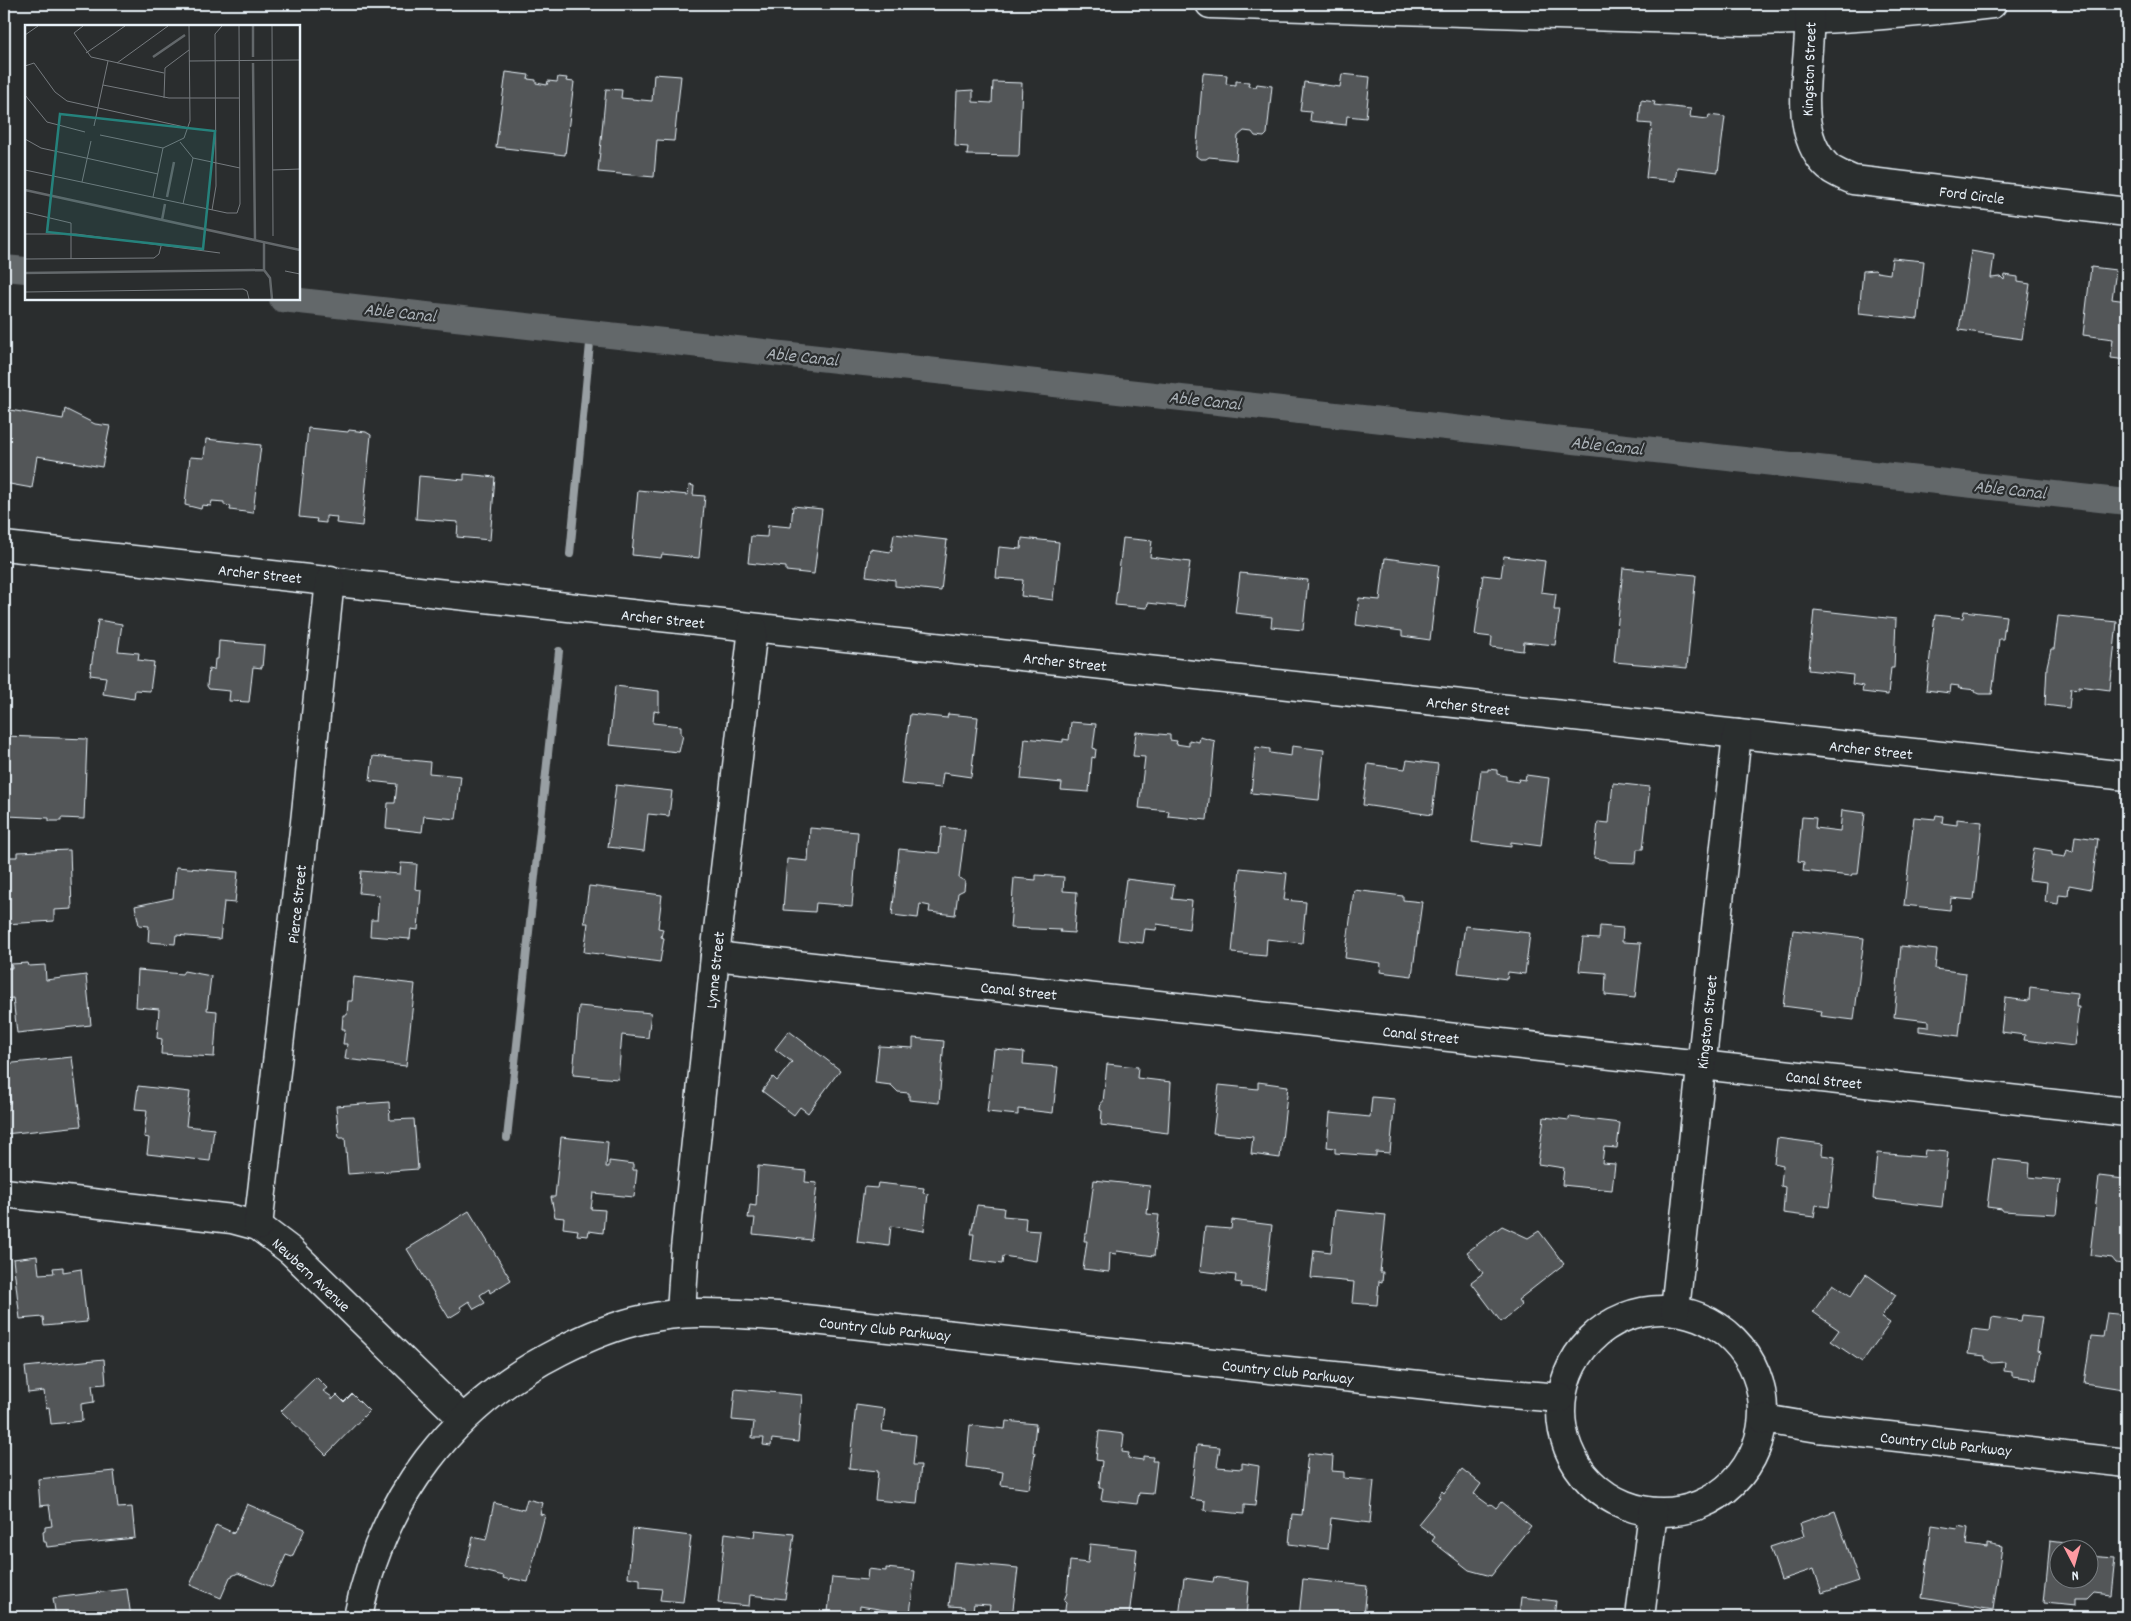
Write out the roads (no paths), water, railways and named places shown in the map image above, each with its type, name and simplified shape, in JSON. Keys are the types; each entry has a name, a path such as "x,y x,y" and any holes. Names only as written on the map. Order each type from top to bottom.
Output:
{"street":[{"path":"1210,4 1742,21 1810,12 1899,15 1992,4"},
{"name":"Kingston Street","path":"1810,12 1805,115 1810,142 1823,161"},
{"name":"Ford Circle","path":"1823,161 1827,166 1853,180 2127,212"},
{"name":"Archer Street","path":"4,546 2127,776"},
{"name":"Pierce Street","path":"258,1226 330,580"},
{"name":"Lynne Street","path":"682,1313 685,1249 715,956 753,628"},
{"name":"Kingston Street","path":"1675,1310 1737,734"},
{"name":"Canal Street","path":"715,956 2127,1112"},
{"name":"Newbern Avenue","path":"4,1193 232,1219 258,1226 291,1251 463,1419"},
{"path":"1675,1310 1705,1319 1731,1336 1750,1360 1762,1388 1764,1420 1757,1450 1740,1478 1715,1498 1685,1510 1652,1512 1621,1504 1594,1486 1573,1461 1562,1431 1561,1398 1570,1368 1588,1342 1613,1322 1644,1312 1675,1310"},
{"name":"Country Club Parkway","path":"358,1617 364,1585 393,1515 412,1480 436,1448 463,1419 509,1381 541,1360 575,1344 627,1324 682,1313 777,1316 1484,1392 1561,1398"},
{"name":"Country Club Parkway","path":"1764,1420 1818,1428 2127,1463"},
{"path":"1640,1617 1652,1512"}],"waterway":[{"name":"Able Canal","path":"4,268 25,270"},
{"name":"Able Canal","path":"291,300 2127,502"},
{"path":"570,554 591,333"},
{"path":"507,1138 559,651"}]}
